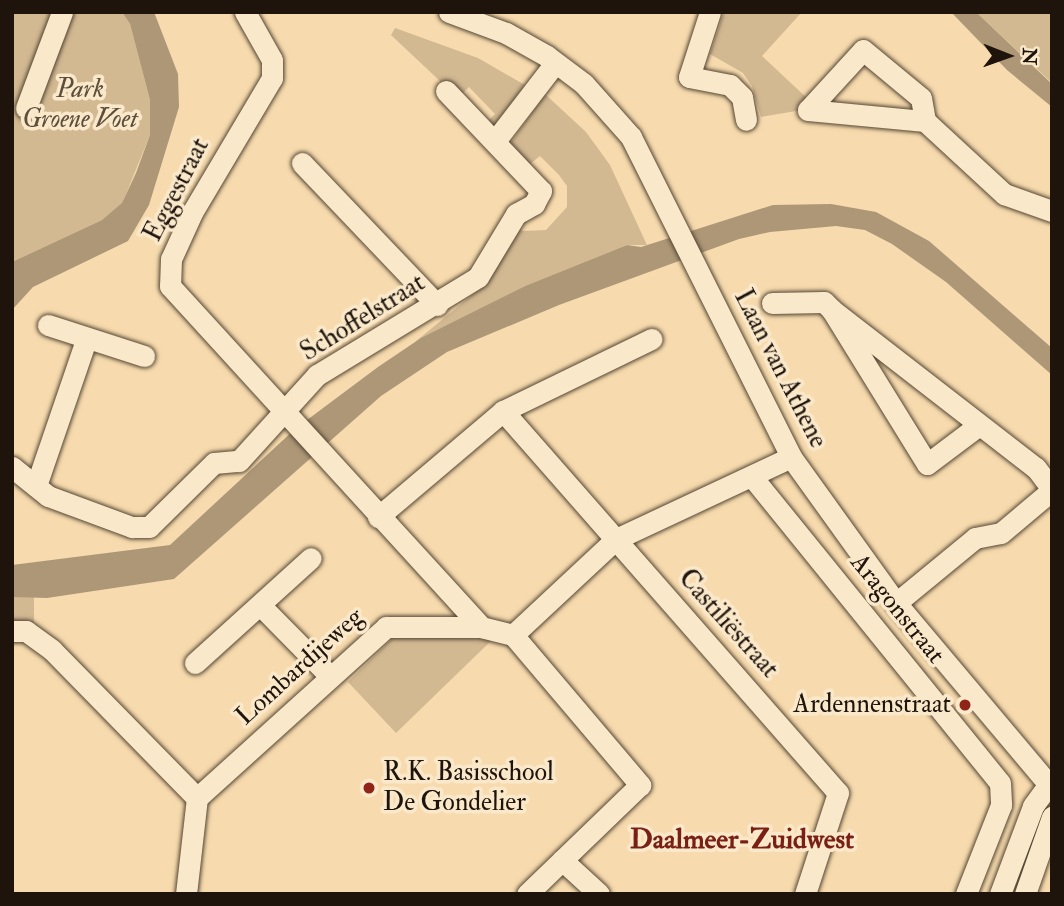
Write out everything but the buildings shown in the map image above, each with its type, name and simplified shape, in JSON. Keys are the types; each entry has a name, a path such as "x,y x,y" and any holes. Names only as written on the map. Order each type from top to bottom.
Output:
{"street":[{"path":"26,108 62,12"},
{"name":"Eggestraat","path":"245,12 272,60 272,78 192,213 171,259 170,286 292,415 342,477 481,627"},
{"name":"Laan van Athene","path":"449,12 506,33 555,62 596,96 631,137 682,231 791,457 896,603 1050,784"},
{"path":"710,12 689,77 730,86 742,97 746,120"},
{"path":"925,121 808,110 863,50 920,98 925,121 1004,194 1052,212"},
{"path":"495,142 555,62"},
{"name":"Schoffelstraat","path":"12,467 48,496 121,523 149,527 214,463 239,461 292,415 317,375 478,277 516,214 541,197 539,186 446,92"},
{"path":"302,163 436,305"},
{"path":"772,303 824,302 1036,468 1052,489 1001,533 975,538 896,603"},
{"path":"832,310 927,464 979,425"},
{"path":"48,325 86,340 108,342 144,356"},
{"path":"378,517 503,411 651,339"},
{"path":"36,486 86,340"},
{"path":"503,411 616,539"},
{"path":"527,894 640,785 513,635 616,539 753,478 791,457"},
{"name":"Aragonstraat","path":"753,478 1000,783 1003,797 966,894"},
{"name":"Castiliëstraat","path":"616,539 838,793 805,894"},
{"path":"195,663 311,558"},
{"path":"260,605 329,675"},
{"name":"Lombardijeweg","path":"197,798 329,675 386,626 481,627 513,635"},
{"path":"12,631 26,631 52,650 197,798 187,893"},
{"path":"1000,894 1033,806 1050,784"},
{"path":"1024,894 1052,817"},
{"path":"562,860 599,894"}],"green space":[{"name":"Park Groene Voet","path":"12,12 122,12 130,24 150,100 150,135 122,204 102,220 12,262"},
{"path":"724,12 802,12 762,56 808,99 802,110 761,117 752,86 743,73 710,54"},
{"path":"976,12 1052,12 1052,83"},
{"path":"395,28 478,58 525,85 494,129 487,122 495,114 469,87 458,98 391,35"},
{"path":"545,94 586,132 610,165 647,245 627,245 525,286 415,342 483,286 516,226 523,231 546,230 567,207 567,186 559,175 540,156 530,164 510,144"},
{"path":"12,597 34,597 34,627 12,627"},
{"path":"395,636 493,639 396,733 348,682"}],"shaded area":[{"path":"122,12 154,12 178,74 179,107 149,205 128,241 33,287 12,310 12,262 102,220 122,203 136,173 150,135 150,100 130,24"},
{"path":"951,12 976,12 1052,84 1052,107 1007,70"},
{"path":"831,204 876,212 929,241 1052,348 1052,375 946,282 892,244 865,230 836,226 770,232 739,239 559,305 447,352 381,396 174,579 47,598 12,597 12,565 170,545 295,429 378,367 421,338 525,286 627,245 641,247 773,205"}],"place":[{"name":"Ardennenstraat","path":"965,705"},
{"name":"R.K. Basisschool De Gondelier","path":"369,788"}],"district":[{"name":"Daalmeer-Zuidwest","path":"742,840"}]}
